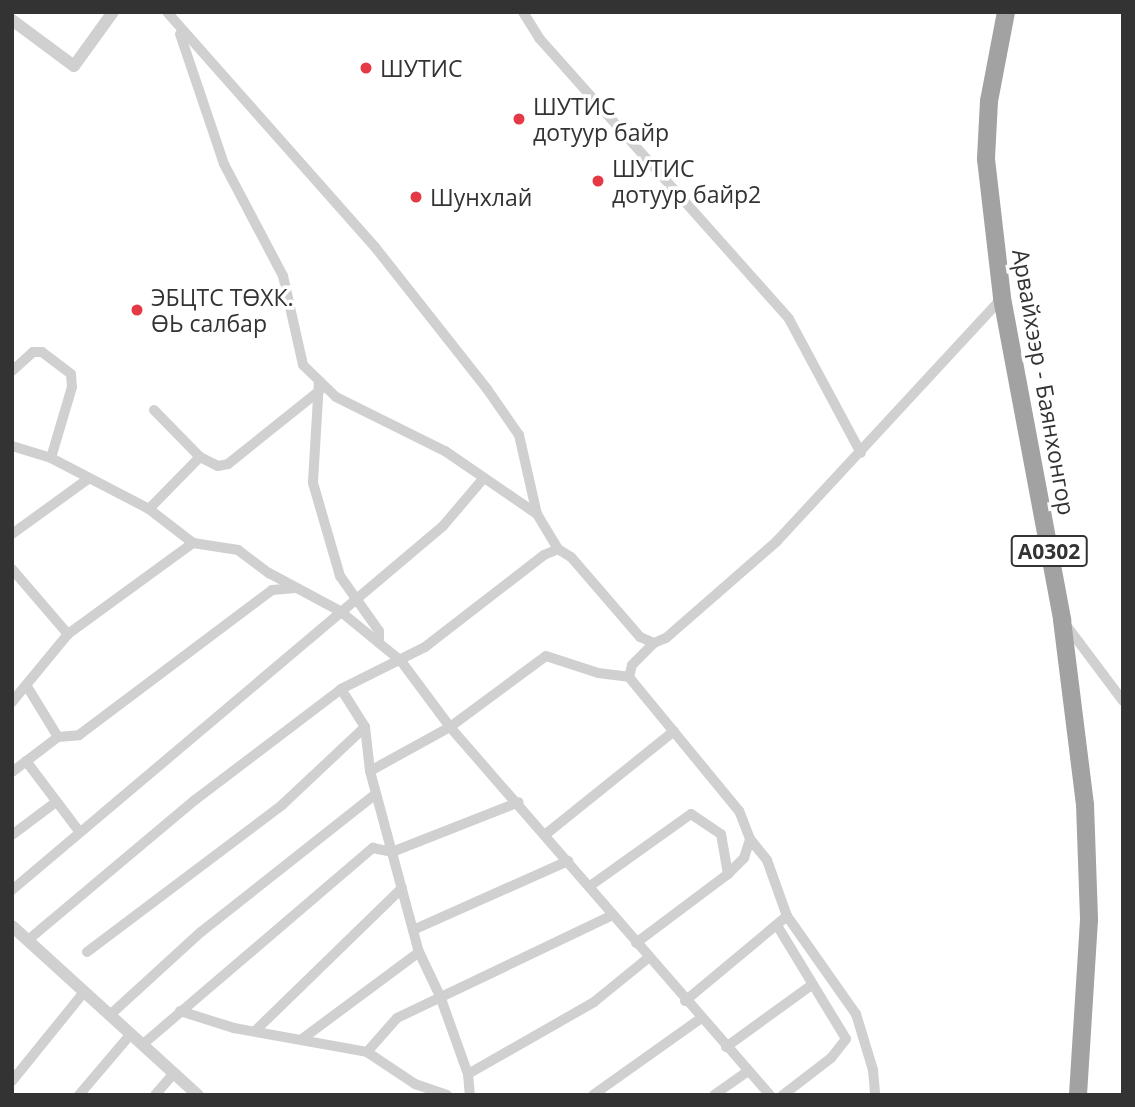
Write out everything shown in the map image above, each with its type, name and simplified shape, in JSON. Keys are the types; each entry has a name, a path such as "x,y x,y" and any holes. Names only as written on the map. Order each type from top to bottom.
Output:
{"highway":[{"name":"Арвайхээр - Баянхонгор","path":"1006,12 985,131 1002,298 1062,620 1085,817 1089,920 1078,1095"}],"street":[{"path":"12,20 74,66 113,12"},
{"path":"167,12 179,32 375,247 487,389 519,435 537,514 558,549 571,557 640,637 654,643"},
{"path":"523,12 540,38 789,319 861,453"},
{"path":"179,32 223,164 284,276 303,365 319,386 336,397 445,451 537,514"},
{"path":"629,677 632,665 654,643 666,638 777,541 1002,298"},
{"path":"12,370 33,352 42,352 71,374 72,387 51,458"},
{"path":"154,410 200,457 218,466 228,464 319,386"},
{"path":"319,386 313,483 340,576 379,631 379,643"},
{"path":"12,446 51,458 149,509 193,543 238,550 295,587 340,611 401,661 450,727 519,802 700,1019 770,1095"},
{"path":"149,509 200,457"},
{"path":"12,534 88,479"},
{"path":"12,890 79,831 159,769 354,599 443,526 484,479"},
{"path":"12,702 28,688 68,634 193,543"},
{"path":"28,940 195,800 341,689 401,661 558,549"},
{"path":"12,569 68,634"},
{"path":"12,772 58,737 79,735 272,590 295,587"},
{"path":"1062,620 1123,701"},
{"path":"370,771 450,727 547,656 598,673 629,677 739,811 750,839 767,860 788,916 856,1014 873,1070 875,1095"},
{"path":"28,688 58,737"},
{"path":"341,689 365,727 370,771 419,952 440,996 468,1074 470,1095"},
{"path":"87,952 282,805 365,727"},
{"path":"546,834 674,732"},
{"path":"26,761 79,831"},
{"path":"110,1015 182,948 376,794"},
{"path":"12,835 56,802"},
{"path":"142,1045 373,848 392,852 519,802"},
{"path":"590,887 691,814 721,834 729,874"},
{"path":"636,943 729,874 744,858 750,839"},
{"path":"413,930 568,861"},
{"path":"255,1031 402,888"},
{"path":"367,1052 397,1018 613,915"},
{"path":"685,1001 778,927 788,916"},
{"path":"12,926 198,1095"},
{"path":"778,927 846,1039 831,1058 783,1095"},
{"path":"302,1039 419,952"},
{"path":"468,1074 594,1002 648,958"},
{"path":"726,1047 813,984"},
{"path":"12,1081 84,992"},
{"path":"180,1011 255,1031 367,1052 415,1084 447,1095"},
{"path":"593,1095 700,1019"},
{"path":"79,1095 131,1034"},
{"path":"714,1095 748,1071"},
{"path":"155,1095 174,1073"}],"place":[{"name":"ШУТИС","path":"366,68"},
{"name":"ШУТИС дотуур байр","path":"519,119"},
{"name":"ШУТИС дотуур байр2","path":"598,181"},
{"name":"Шунхлай","path":"416,197"},
{"name":"ЭБЦТС ТӨХК. ӨЬ салбар","path":"137,310"}]}
